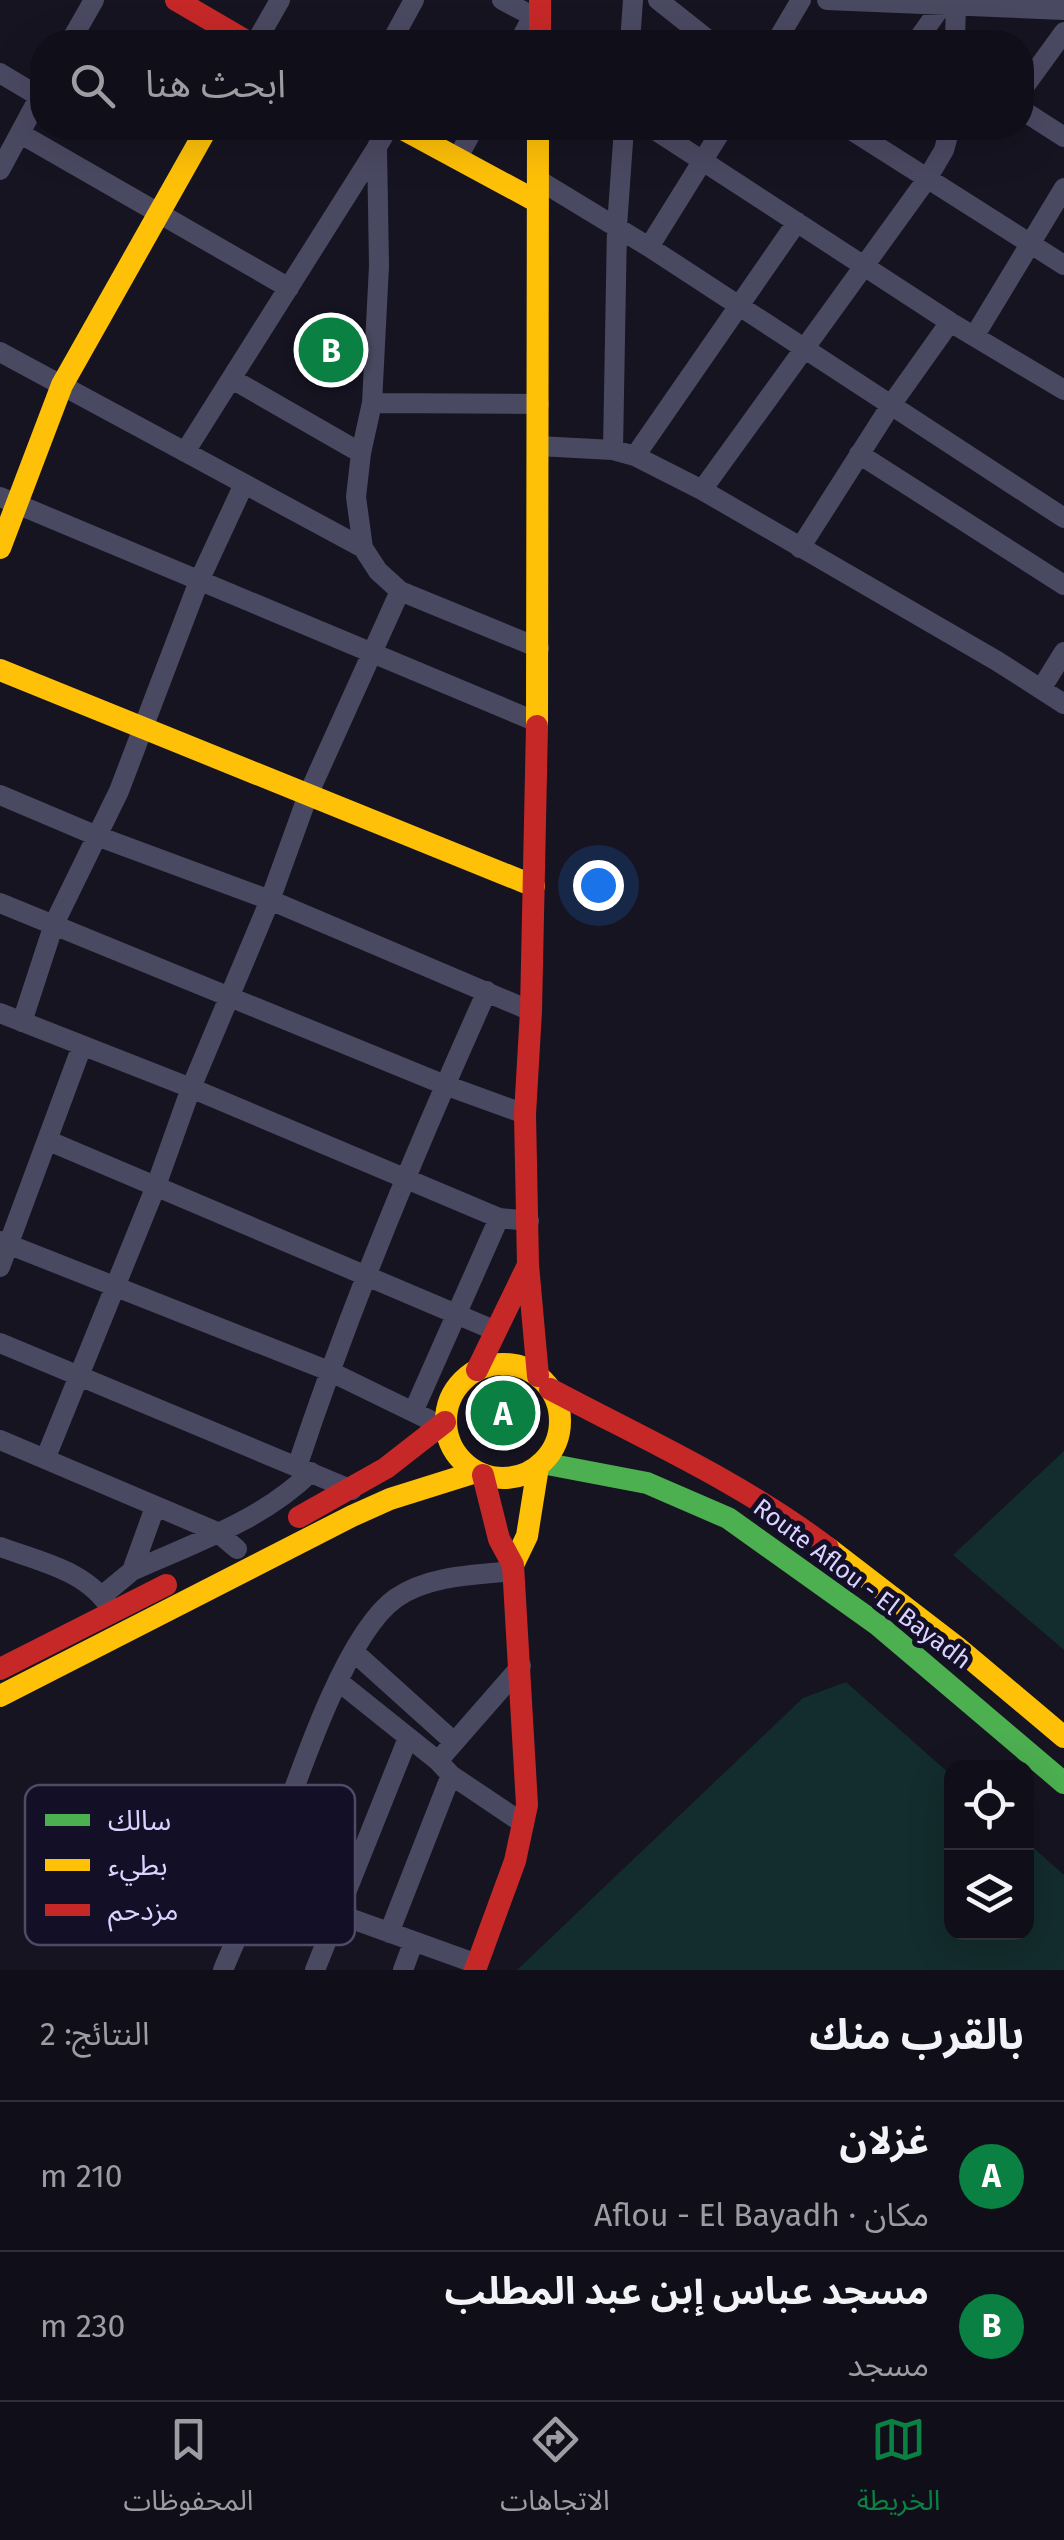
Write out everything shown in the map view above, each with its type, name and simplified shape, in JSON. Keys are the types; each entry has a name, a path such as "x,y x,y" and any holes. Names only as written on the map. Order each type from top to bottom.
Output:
{"main road":[{"path":"176,0 227,30"},
{"path":"0,548 9,500 62,385 200,140"},
{"path":"425,140 537,190"},
{"path":"0,1696 390,1499 480,1474 512,1478 540,1465 552,1451 560,1419 544,1382 528,1265 525,1114 539,648 538,140"},
{"path":"0,670 534,886"},
{"path":"228,1553 352,1490 443,1423 454,1392 477,1370 528,1265"},
{"path":"477,1370 508,1364 544,1382"},
{"name":"Route Aflou - El Bayadh","path":"544,1382 790,1519 958,1648 1064,1737"},
{"path":"443,1423 454,1451 480,1474 499,1540 513,1568 522,1666 528,1779 524,1824 516,1860 476,1967"},
{"path":"513,1568 528,1536 540,1465"},
{"name":"Route Aflou - El Bayadh","path":"540,1465 647,1483 728,1518 878,1625 1064,1783"},
{"path":"0,1669 108,1603 187,1574"}],"street":[{"path":"77,30 94,0"},
{"path":"263,30 280,0"},
{"path":"398,30 414,0"},
{"path":"502,0 538,20"},
{"path":"631,30 633,0"},
{"path":"658,0 696,30"},
{"path":"783,30 801,0"},
{"path":"826,0 1064,10"},
{"path":"927,30 951,4"},
{"path":"951,4 954,30"},
{"path":"1034,73 1064,32"},
{"path":"0,73 30,88"},
{"path":"0,170 30,115"},
{"path":"1034,118 1064,138"},
{"path":"20,134 30,140"},
{"path":"31,140 289,288"},
{"path":"184,452 380,140"},
{"path":"382,140 372,403 356,497 363,548 370,562 400,591 539,648"},
{"path":"458,157 467,140"},
{"path":"613,450 617,226 623,140"},
{"path":"671,140 950,322 1064,390"},
{"path":"649,247 715,140"},
{"path":"868,140 1064,265"},
{"path":"702,490 866,267 927,179 947,140"},
{"path":"975,335 1064,188"},
{"path":"537,190 617,226 1064,518"},
{"path":"635,456 797,222"},
{"path":"800,548 891,405 950,322"},
{"path":"0,352 363,548"},
{"path":"232,379 361,453"},
{"path":"372,403 539,404"},
{"path":"538,446 613,450 635,456 702,490 1064,704"},
{"path":"859,454 1064,585"},
{"path":"22,1022 54,924 145,730 200,582 244,484"},
{"path":"9,500 538,722"},
{"path":"46,1458 156,1186 191,1088 270,900 308,795 400,591"},
{"path":"1041,689 1064,652"},
{"path":"0,794 96,836 270,900 531,1011"},
{"path":"0,903 525,1114"},
{"path":"132,1571 273,1502 304,1469 329,1371 404,1178 487,992"},
{"path":"0,1014 191,1088 499,1218 528,1221"},
{"path":"0,1267 4,1243 50,1140 82,1046"},
{"path":"50,1140 496,1331"},
{"path":"414,1410 499,1218"},
{"path":"4,1243 329,1371 443,1423"},
{"path":"0,1343 352,1490"},
{"path":"0,1440 217,1532 228,1553"},
{"path":"0,1547 89,1582 108,1603 132,1571 155,1507"},
{"path":"298,1785 338,1681 384,1608 400,1596 449,1578 513,1568"},
{"path":"354,1652 454,1742"},
{"path":"388,1933 454,1742 522,1666"},
{"path":"338,1681 445,1768 524,1824"},
{"path":"355,1871 408,1738"},
{"path":"355,1920 476,1967"},
{"path":"404,1970 413,1942"},
{"path":"223,1970 234,1945"},
{"path":"315,1970 325,1945"}],"green space":[{"path":"1064,1451 1064,1650 953,1555"},
{"path":"846,1682 944,1769 944,1940 1034,1940 1034,1848 1064,1875 1064,1970 517,1970 803,1698"}],"traffic: fast":[{"path":"542,1463 647,1483 728,1518 878,1625 1064,1783"}],"traffic: slow":[{"path":"0,548 62,385 200,140"},
{"path":"423,140 536,201"},
{"path":"537,726 538,140"},
{"path":"0,670 534,886"},
{"path":"503,1364 535,1373 551,1389 560,1421 551,1453 535,1469 503,1478 471,1469 455,1453 446,1421 455,1389 471,1373 503,1364"},
{"path":"513,1565 527,1536 538,1467"},
{"path":"0,1696 352,1516 390,1499 476,1472"},
{"path":"828,1548 958,1648 1064,1737"}],"traffic: jam":[{"path":"176,0 227,30"},
{"path":"540,0 540,30"},
{"path":"537,726 525,1114 528,1265 538,1376"},
{"path":"477,1370 528,1265"},
{"path":"550,1389 727,1482 828,1548"},
{"path":"299,1517 386,1468 445,1422"},
{"path":"475,1970 515,1861 527,1805 513,1565 499,1539 483,1475"},
{"path":"0,1669 166,1585"}],"place":[{"name":"مسجد عباس إبن عبد المطلب","path":"331,350"},
{"name":"غزلان","path":"503,1413"}]}
